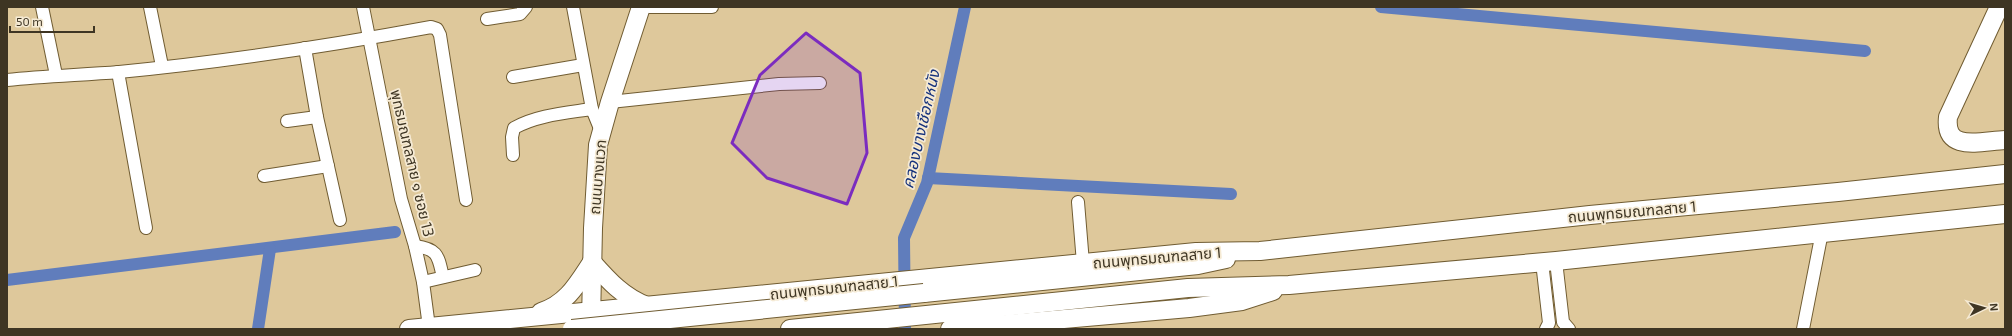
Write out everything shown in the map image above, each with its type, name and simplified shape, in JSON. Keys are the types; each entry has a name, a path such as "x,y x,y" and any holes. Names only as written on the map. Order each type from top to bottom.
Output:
{"main road":[{"name":"ถนนบางแวก","path":"591,329 592,262 597,156 601,131 641,7"},
{"path":"1999,7 1948,117 1947,128 1949,134 1955,140 1964,142 2005,140"},
{"name":"ถนนพุทธมณฑลสาย 1","path":"409,329 528,316 647,306 858,284 1196,252 1260,251 1590,215 1830,193 2005,174"},
{"path":"790,329 1188,288 1289,285 1549,262 1822,232 2005,214"},
{"name":"ถนนพุทธมณฑลสาย 1","path":"572,329 1198,265 1260,251"},
{"path":"528,316 553,308 565,298 592,262 619,291 635,302 647,306"},
{"path":"950,329 1189,308 1242,301 1289,285"},
{"path":"640,329 652,315 708,300"},
{"path":"489,320 535,324 545,329"}],"street":[{"path":"42,7 56,75"},
{"path":"150,7 162,66"},
{"name":"พุทธมณฑลสาย ๑ ซอย 13","path":"363,7 402,199 423,282 429,327"},
{"path":"487,19 520,14 526,7"},
{"path":"572,7 592,109 601,131"},
{"path":"649,7 712,7"},
{"path":"7,80 56,75 118,72 304,48 431,27 437,29 440,36 466,200"},
{"path":"304,48 317,118 340,220"},
{"path":"513,77 583,65"},
{"path":"118,72 146,228"},
{"path":"610,102 779,84 820,83"},
{"path":"513,155 512,137 514,128 533,119 592,109"},
{"path":"286,121 317,118"},
{"path":"264,176 328,166"},
{"path":"1078,202 1083,263"},
{"path":"1803,329 1822,232"},
{"path":"415,246 434,251 438,258 443,277"},
{"path":"1546,329 1549,323 1549,262"},
{"path":"1549,262 1563,322 1568,329"},
{"path":"423,282 475,270"}],"highlighted area":[{"path":"806,33 860,73 867,153 847,204 767,178 732,143 760,75"}],"waterway":[{"name":"คลองบางเชือกหนัง","path":"905,329 904,238 927,183 965,7"},
{"path":"1381,7 1865,51"},
{"path":"928,178 1231,194"},
{"path":"7,280 395,232"},
{"path":"258,329 270,249"}]}
